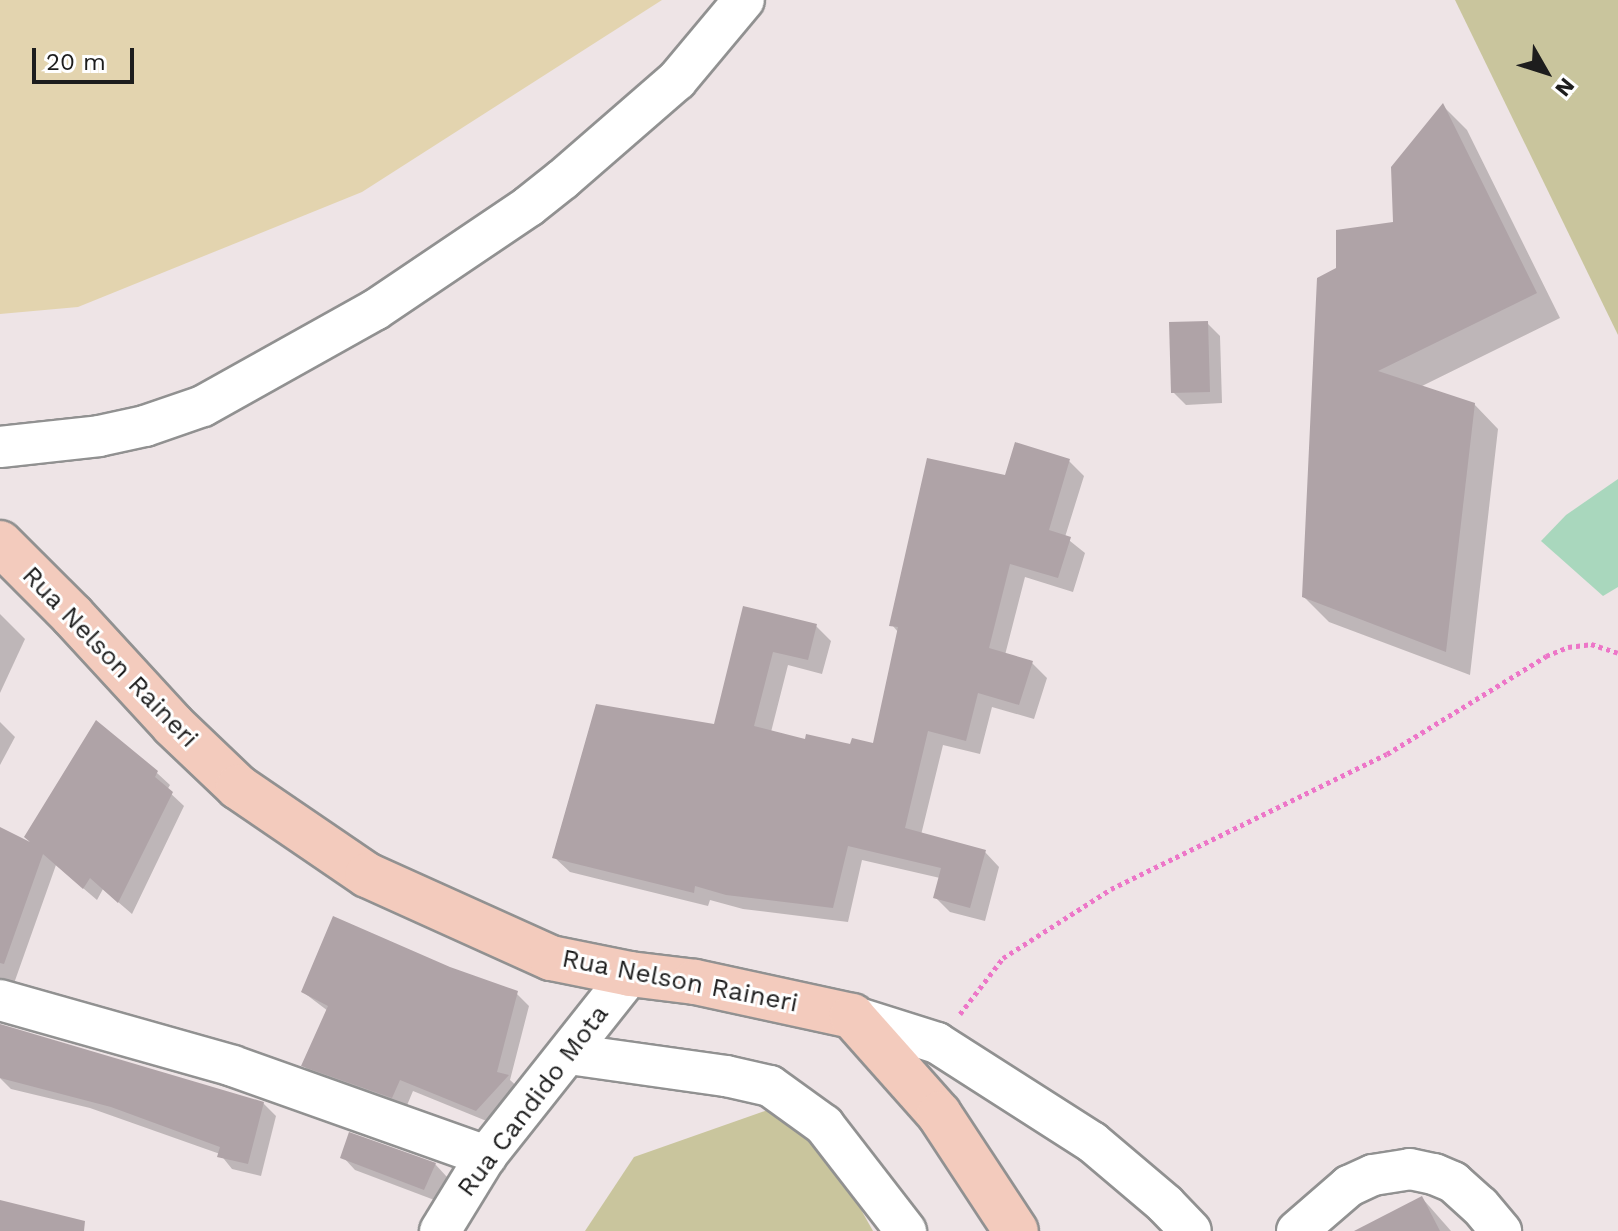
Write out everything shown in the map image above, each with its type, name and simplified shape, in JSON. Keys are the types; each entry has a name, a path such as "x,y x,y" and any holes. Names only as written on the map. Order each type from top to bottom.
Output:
{"main road":[{"name":"Rua Nelson Raineri","path":"0,543 72,615 173,725 238,787 299,832 367,875 551,958 630,974 695,982 852,1016"},
{"path":"852,1016 939,1114 1016,1231"}],"street":[{"path":"0,447 99,436 145,426 203,406 375,310 529,206 563,179 677,80 744,0"},
{"name":"Rua Candido Mota","path":"440,1231 486,1156 630,974"},
{"path":"0,1000 233,1066 486,1156"},
{"path":"852,1016 937,1043 1092,1142 1165,1204 1191,1231"},
{"path":"569,1054 726,1076 770,1086 824,1125 906,1231"},
{"path":"1297,1231 1349,1186 1373,1175 1410,1169 1453,1182 1480,1206 1501,1231"}],"path":[{"path":"937,1043 1003,958 1111,889 1303,792 1387,754 1546,656 1568,647 1591,644 1618,653"}],"shaded area":[{"path":"0,0 662,0 362,192 78,307 0,314"},
{"path":"1455,0 1618,0 1618,335"},
{"path":"1618,479 1618,587 1603,596 1541,541 1566,515"},
{"path":"799,1099 873,1231 585,1231 634,1157"}],"building":[{"path":"1443,103 1537,293 1378,371 1475,403 1446,652 1302,597 1317,278 1336,268 1336,230 1393,222 1391,167"},
{"path":"1208,321 1210,392 1171,393 1169,322"},
{"path":"1015,442 1070,459 1049,530 1071,537 1058,578 1010,564 989,648 1033,661 1019,705 978,693 966,741 928,731 905,828 986,850 970,908 933,898 941,868 848,846 833,908 726,895 695,886 694,893 552,858 596,704 714,724 743,606 817,624 808,660 773,652 754,726 805,739 806,734 850,744 852,738 873,743 898,627 889,626 927,458 1005,475"},
{"path":"96,720 158,771 155,777 173,792 118,903 90,878 83,889 43,854 4,964 0,963 0,827 30,842 24,837"},
{"path":"333,916 450,967 518,991 497,1072 509,1075 476,1111 400,1080 392,1098 301,1066 328,1006 301,992"},
{"path":"0,1024 264,1102 248,1164 217,1157 220,1147 111,1107 0,1078"},
{"path":"349,1132 436,1163 424,1190 340,1158"},
{"path":"1422,1196 1440,1231 1354,1231"},
{"path":"0,1200 85,1221 84,1231 0,1231"}]}
